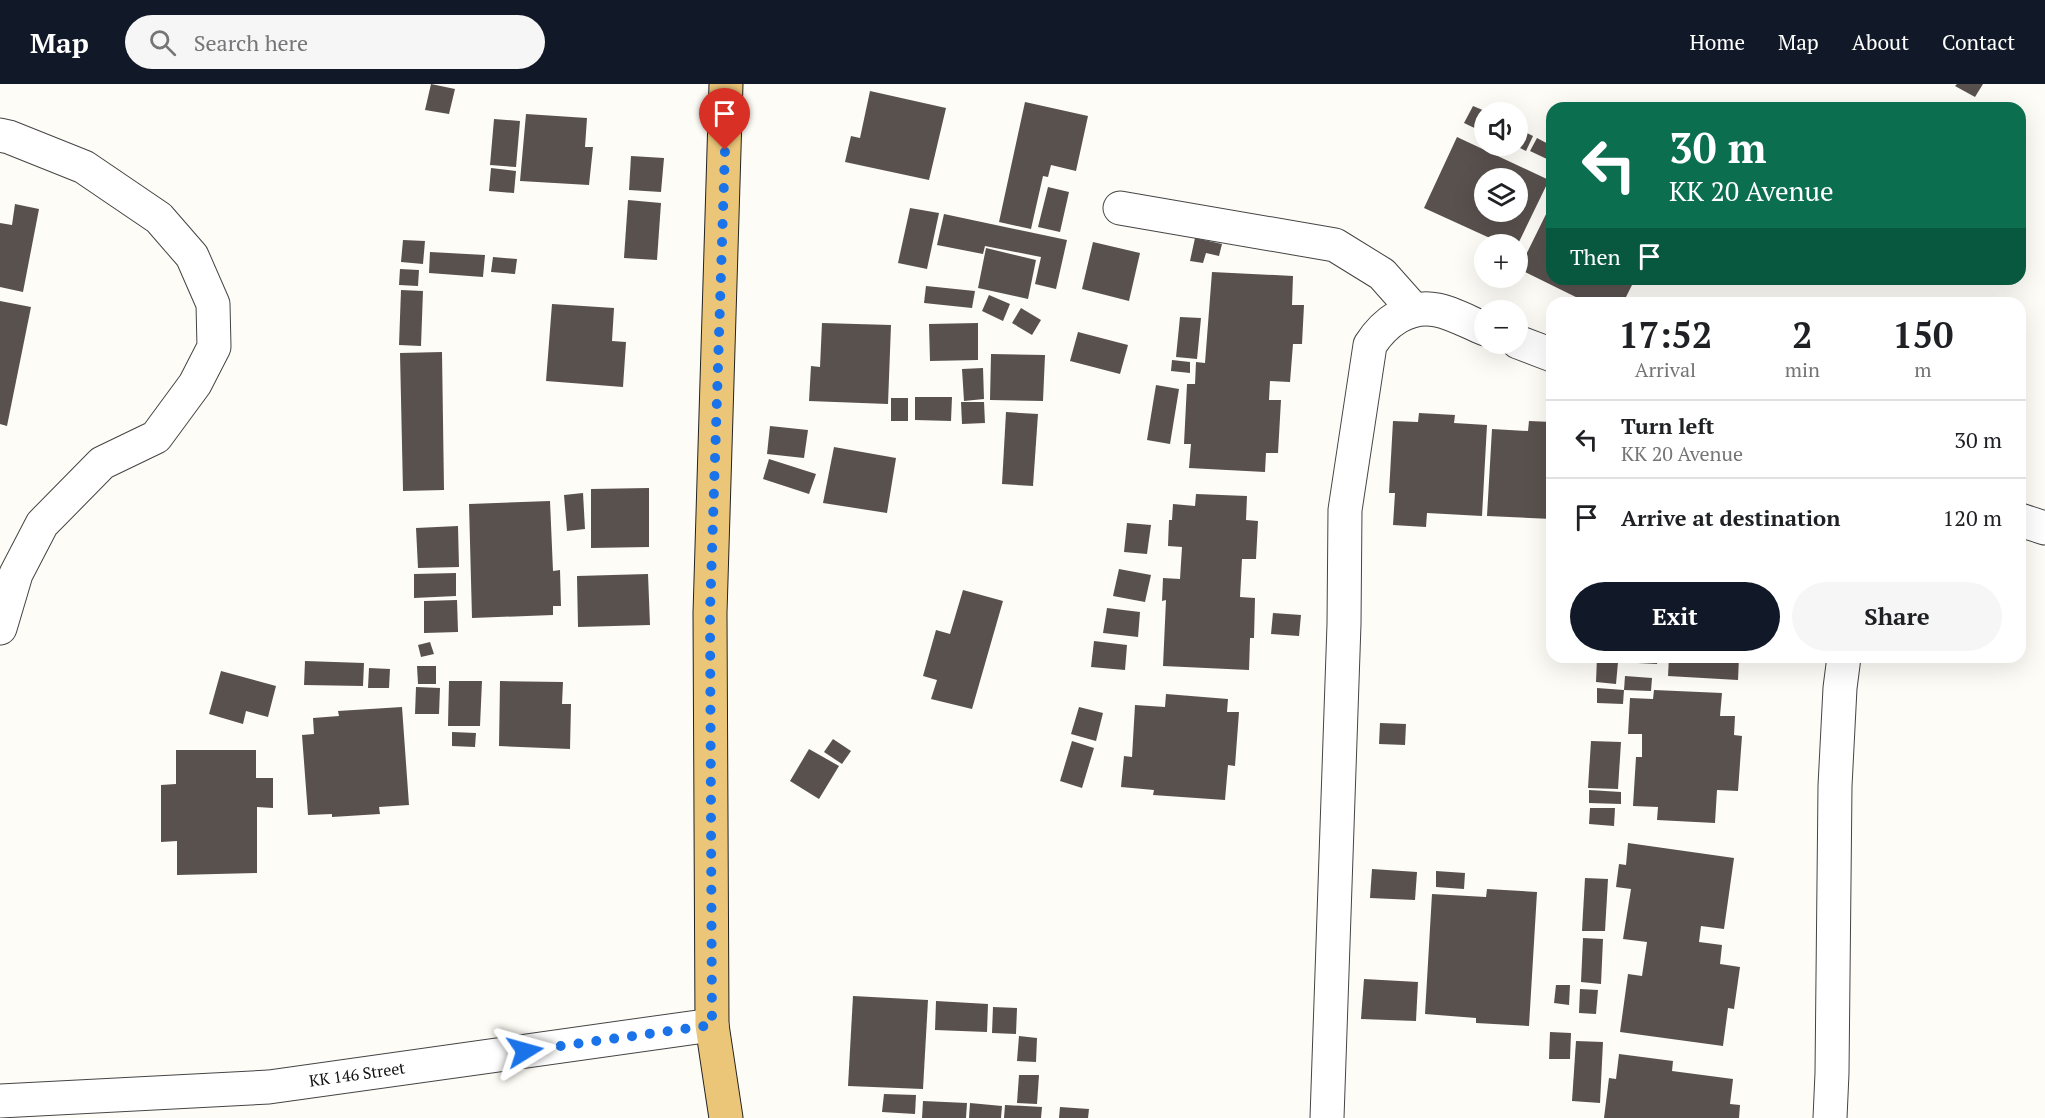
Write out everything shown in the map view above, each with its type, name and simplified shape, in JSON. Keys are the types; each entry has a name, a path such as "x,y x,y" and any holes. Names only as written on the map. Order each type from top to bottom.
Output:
{"main road":[{"path":"726,84 710,613 712,1025 726,1118"}],"street":[{"path":"0,135 84,167 159,218 192,256 213,304 214,347 195,384 156,437 102,463 42,524 16,574 0,628"},
{"path":"1120,207 1335,245 1382,274 1414,310"},
{"path":"1327,1118 1345,510 1370,345 1379,331 1395,318 1414,310 1436,309 1474,325"},
{"path":"1528,346 1546,354"},
{"path":"2026,522 2045,528"},
{"path":"1830,1118 1835,786 1843,663"},
{"name":"KK 146 Street","path":"0,1101 269,1087 712,1025"}],"building":[{"path":"431,84 455,89 449,114 425,110"},
{"path":"1957,84 1983,84 1975,97 1955,86"},
{"path":"870,91 946,108 929,180 845,162 851,136 860,138"},
{"path":"1025,102 1088,116 1076,171 1051,165 1048,177 1043,176 1031,229 999,222"},
{"path":"1473,106 1474,106 1474,128 1464,123"},
{"path":"526,114 587,118 585,147 593,147 589,185 520,181"},
{"path":"494,119 520,121 516,167 490,165"},
{"path":"1528,134 1533,136 1528,147"},
{"path":"1457,137 1474,145 1474,156 1498,156 1523,168 1474,168 1474,222 1528,222 1528,170 1546,179 1546,186 1523,234 1481,234 1424,208"},
{"path":"1537,138 1546,143 1546,159 1530,151"},
{"path":"631,156 664,158 661,192 629,190"},
{"path":"491,168 516,171 514,193 489,191"},
{"path":"1048,187 1069,192 1060,232 1038,227"},
{"path":"628,200 661,203 657,260 624,258"},
{"path":"15,204 39,209 23,292 0,287 0,223 12,225"},
{"path":"910,208 939,213 927,269 898,263"},
{"path":"944,214 1067,240 1056,289 1035,284 1041,257 985,246 983,254 937,245"},
{"path":"1546,214 1546,282 1528,273 1528,251"},
{"path":"1195,238 1222,244 1219,256 1206,253 1203,263 1190,261"},
{"path":"403,240 425,241 423,264 401,262"},
{"path":"1093,242 1140,253 1129,301 1082,289"},
{"path":"986,248 1036,260 1028,299 978,288"},
{"path":"430,252 485,255 483,277 429,273"},
{"path":"493,257 517,259 515,274 491,272"},
{"path":"400,269 419,270 418,286 399,285"},
{"path":"1212,272 1293,276 1292,305 1304,305 1302,344 1293,344 1290,382 1270,381 1269,400 1281,400 1278,453 1266,453 1265,472 1189,468 1191,444 1184,444 1187,384 1195,384 1196,362 1205,363"},
{"path":"1551,285 1632,285 1626,297 1576,297"},
{"path":"926,286 975,291 972,308 924,303"},
{"path":"401,290 423,291 421,346 399,345"},
{"path":"989,295 1010,304 1003,321 982,311"},
{"path":"0,301 31,307 7,426 0,424"},
{"path":"552,304 614,308 612,341 626,342 623,387 546,381"},
{"path":"1021,308 1041,320 1032,335 1012,323"},
{"path":"1180,317 1201,318 1197,359 1176,357"},
{"path":"822,323 891,325 888,404 809,401 811,366 820,367"},
{"path":"978,323 978,360 930,361 929,324"},
{"path":"1078,332 1128,345 1120,374 1070,361"},
{"path":"442,352 444,490 403,491 400,353"},
{"path":"991,354 1045,355 1043,401 990,400"},
{"path":"1172,360 1190,362 1190,373 1171,371"},
{"path":"983,368 984,399 964,401 962,369"},
{"path":"1156,385 1179,389 1170,444 1147,440"},
{"path":"915,397 952,397 951,421 915,420"},
{"path":"891,398 908,398 908,421 891,421"},
{"path":"961,402 984,402 985,423 962,424"},
{"path":"1006,412 1038,414 1033,486 1002,484"},
{"path":"1419,413 1455,415 1454,423 1487,425 1482,516 1427,513 1426,527 1393,525 1395,493 1389,493 1393,421 1418,422"},
{"path":"1529,421 1546,422 1546,519 1487,516 1492,429 1528,431"},
{"path":"770,426 808,430 804,458 767,454"},
{"path":"834,447 896,458 887,513 823,503"},
{"path":"769,459 816,474 809,494 763,479"},
{"path":"649,488 649,547 591,548 591,489"},
{"path":"583,493 585,529 567,531 564,495"},
{"path":"1196,494 1247,496 1246,520 1258,521 1256,559 1242,559 1240,597 1255,598 1254,638 1250,638 1249,670 1163,666 1166,600 1162,601 1163,578 1180,579 1182,547 1168,546 1169,520 1172,520 1173,504 1195,506"},
{"path":"550,501 553,571 560,570 561,606 553,606 553,615 472,618 469,504"},
{"path":"1127,523 1151,525 1147,554 1124,552"},
{"path":"458,526 459,567 418,568 416,528"},
{"path":"1119,569 1151,575 1145,602 1113,596"},
{"path":"456,573 456,596 414,598 414,574"},
{"path":"648,574 650,625 578,627 577,576"},
{"path":"963,590 1003,601 972,709 931,699 937,680 923,676 936,630 950,634"},
{"path":"457,600 458,632 424,633 424,601"},
{"path":"1107,608 1140,612 1138,637 1103,633"},
{"path":"1273,613 1301,615 1299,636 1271,634"},
{"path":"1094,641 1127,645 1125,670 1091,667"},
{"path":"430,642 434,654 421,657 418,645"},
{"path":"305,661 364,663 363,686 304,685"},
{"path":"1597,663 1618,663 1616,684 1596,682"},
{"path":"1669,663 1739,663 1738,680 1668,676"},
{"path":"417,666 436,666 436,684 418,684"},
{"path":"369,668 390,669 389,688 368,688"},
{"path":"221,671 276,686 268,717 246,711 243,724 209,714"},
{"path":"1625,676 1652,678 1651,691 1624,690"},
{"path":"449,681 482,681 480,726 448,726"},
{"path":"500,681 563,682 562,704 571,704 570,749 499,746"},
{"path":"416,687 440,688 439,714 415,714"},
{"path":"1597,688 1624,690 1623,704 1597,703"},
{"path":"1654,690 1722,693 1720,716 1735,716 1734,735 1742,736 1738,791 1717,790 1715,823 1657,820 1658,807 1633,806 1636,757 1642,757 1642,734 1628,734 1630,698 1653,699"},
{"path":"1166,694 1228,699 1227,712 1239,712 1235,766 1228,765 1225,800 1153,795 1154,790 1121,787 1124,756 1132,757 1135,705 1165,707"},
{"path":"402,707 409,805 379,807 380,814 332,817 332,814 308,815 302,735 314,734 313,718 339,716 338,711"},
{"path":"1079,707 1103,713 1096,741 1071,734"},
{"path":"1380,723 1406,724 1405,745 1379,744"},
{"path":"452,732 476,733 475,747 452,746"},
{"path":"833,739 851,751 842,764 824,752"},
{"path":"1072,741 1094,748 1082,788 1060,781"},
{"path":"1591,741 1621,742 1618,789 1588,788"},
{"path":"809,749 839,766 819,799 790,781"},
{"path":"176,750 256,750 256,778 273,778 273,808 257,807 257,873 177,875 177,841 161,842 161,785 176,784"},
{"path":"1589,790 1621,792 1621,804 1589,803"},
{"path":"1590,808 1615,808 1614,826 1589,824"},
{"path":"1628,843 1734,858 1724,929 1701,926 1699,942 1722,945 1720,964 1740,967 1734,1009 1728,1008 1723,1046 1620,1032 1628,974 1642,976 1647,942 1623,939 1631,889 1616,887 1619,864 1626,865"},
{"path":"1372,869 1417,872 1415,900 1370,898"},
{"path":"1436,871 1465,873 1464,889 1436,887"},
{"path":"1585,878 1608,879 1605,931 1582,931"},
{"path":"1487,889 1537,892 1529,1026 1476,1023 1476,1018 1425,1014 1432,894 1486,897"},
{"path":"1583,938 1603,939 1601,984 1581,982"},
{"path":"1364,979 1418,982 1416,1021 1361,1019"},
{"path":"1556,985 1570,985 1569,1005 1554,1003"},
{"path":"1580,989 1598,990 1596,1014 1579,1013"},
{"path":"853,996 928,1000 923,1089 848,1086"},
{"path":"936,1001 988,1004 987,1032 935,1030"},
{"path":"993,1007 1017,1008 1016,1034 992,1033"},
{"path":"1550,1032 1571,1033 1570,1059 1549,1059"},
{"path":"1019,1036 1037,1038 1036,1062 1017,1061"},
{"path":"1576,1041 1603,1042 1600,1103 1572,1101"},
{"path":"1619,1054 1673,1061 1672,1071 1733,1079 1730,1104 1740,1105 1739,1118 1604,1118 1609,1078 1616,1079"},
{"path":"1019,1075 1039,1075 1037,1104 1017,1103"},
{"path":"884,1094 916,1095 915,1114 882,1112"},
{"path":"923,1101 967,1103 966,1118 922,1118"},
{"path":"970,1103 1002,1106 1001,1118 969,1118"},
{"path":"1005,1105 1042,1107 1041,1118 1004,1118"},
{"path":"1060,1107 1089,1109 1088,1118 1059,1118"}],"route":[{"path":"525,1051 712,1025 710,613 725,150"}]}
